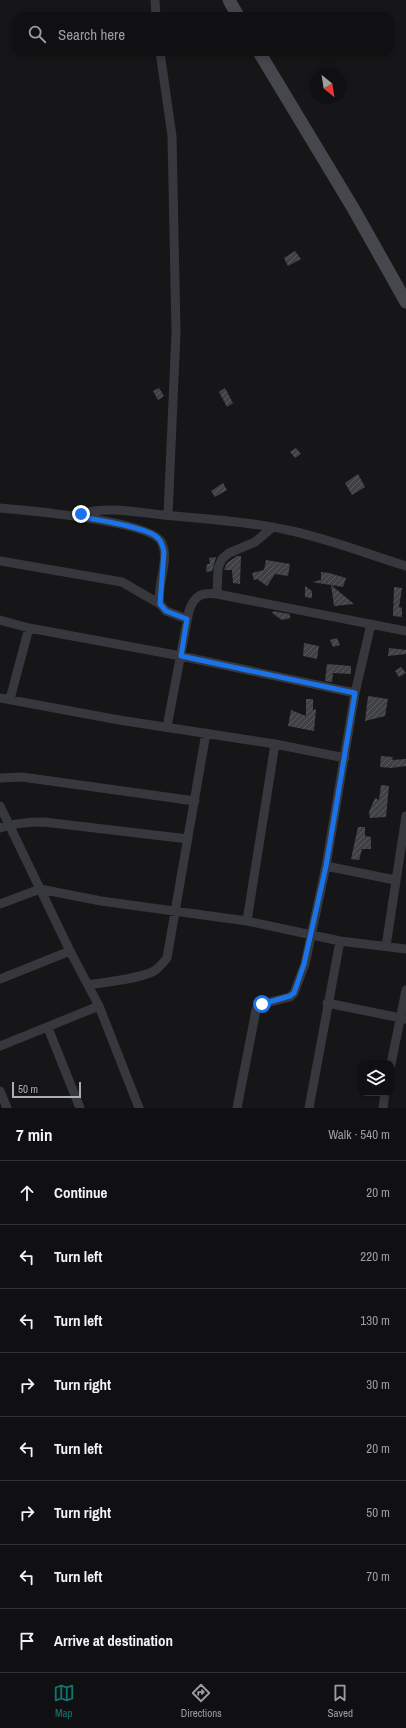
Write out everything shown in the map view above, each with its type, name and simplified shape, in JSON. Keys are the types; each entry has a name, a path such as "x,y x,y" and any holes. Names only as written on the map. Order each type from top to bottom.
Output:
{"main road":[{"path":"229,0 236,12"},
{"path":"261,56 353,208 406,302"}],"street":[{"path":"156,0 156,12"},
{"path":"161,56 172,136 176,333 168,516"},
{"path":"0,508 76,516 141,530 158,537 164,552 160,604"},
{"path":"76,516 91,511 106,511 273,527 308,535 406,566"},
{"path":"217,594 218,568 222,559 226,555 255,542 273,527"},
{"path":"0,561 122,582 160,604 166,611 187,619"},
{"path":"167,727 187,619 191,604 197,596 203,594 217,594 406,631"},
{"path":"0,620 29,628 181,656 355,693"},
{"path":"237,1108 256,1010 262,1004 284,998 294,993 301,975 312,934 326,866 355,693 371,624"},
{"path":"10,699 29,628"},
{"path":"0,698 76,713 206,732 275,744 345,758"},
{"path":"88,984 143,975 154,971 167,958 206,732"},
{"path":"247,921 275,744"},
{"path":"0,778 22,777 195,800"},
{"path":"0,806 70,951 99,1006 139,1108"},
{"path":"386,946 395,880 404,841 406,816"},
{"path":"0,828 9,825 44,822 188,839"},
{"path":"326,866 395,880"},
{"path":"0,904 40,889 102,901 247,921 340,941 406,949"},
{"path":"309,1108 327,1003 340,941"},
{"path":"0,979 70,951"},
{"path":"392,1060 403,1019 406,990"},
{"path":"327,1003 403,1019"},
{"path":"0,1046 48,1028 99,1006"},
{"path":"48,1028 80,1108"},
{"path":"0,1091 7,1108"},
{"path":"382,1108 384,1096"}],"building":[{"path":"295,251 301,259 288,266 284,258"},
{"path":"159,388 164,396 158,400 153,391"},
{"path":"225,388 233,403 227,407 219,392"},
{"path":"296,448 301,454 295,458 290,452"},
{"path":"358,474 365,487 352,495 345,483"},
{"path":"223,483 227,490 215,497 211,491"},
{"path":"237,556 241,556 240,584 233,583 232,570 224,570 227,563"},
{"path":"216,557 212,571 206,572 207,564 210,564 209,558"},
{"path":"266,560 290,564 288,576 275,574 267,586 257,579 254,580 252,573 264,570"},
{"path":"321,572 346,578 343,587 312,582 321,580"},
{"path":"331,585 354,604 334,606"},
{"path":"305,586 312,591 312,598 305,597"},
{"path":"394,587 402,588 399,607 402,608 402,617 393,616"},
{"path":"273,611 290,614 290,618 282,620 272,613"},
{"path":"337,638 340,645 333,647 330,640"},
{"path":"304,643 319,646 317,659 303,656"},
{"path":"389,648 406,650 406,654 388,656"},
{"path":"327,664 351,666 351,674 333,673 332,682 325,681"},
{"path":"401,667 406,673 399,677 395,671"},
{"path":"368,696 388,699 385,716 365,721"},
{"path":"306,699 313,699 313,710 316,709 314,731 288,726 291,710 306,716"},
{"path":"381,756 393,757 392,760 406,759 406,766 391,768 380,767"},
{"path":"381,785 389,786 386,817 370,818 369,812 375,798 379,800"},
{"path":"358,827 365,827 365,836 371,837 371,849 362,849 359,860 351,859"}],"route":[{"path":"81,514 76,516 141,530 158,537 164,552 159,600 160,604 166,611 187,619 181,656 355,693 326,866 312,934 300,980 294,993 290,996 262,1004"}]}
